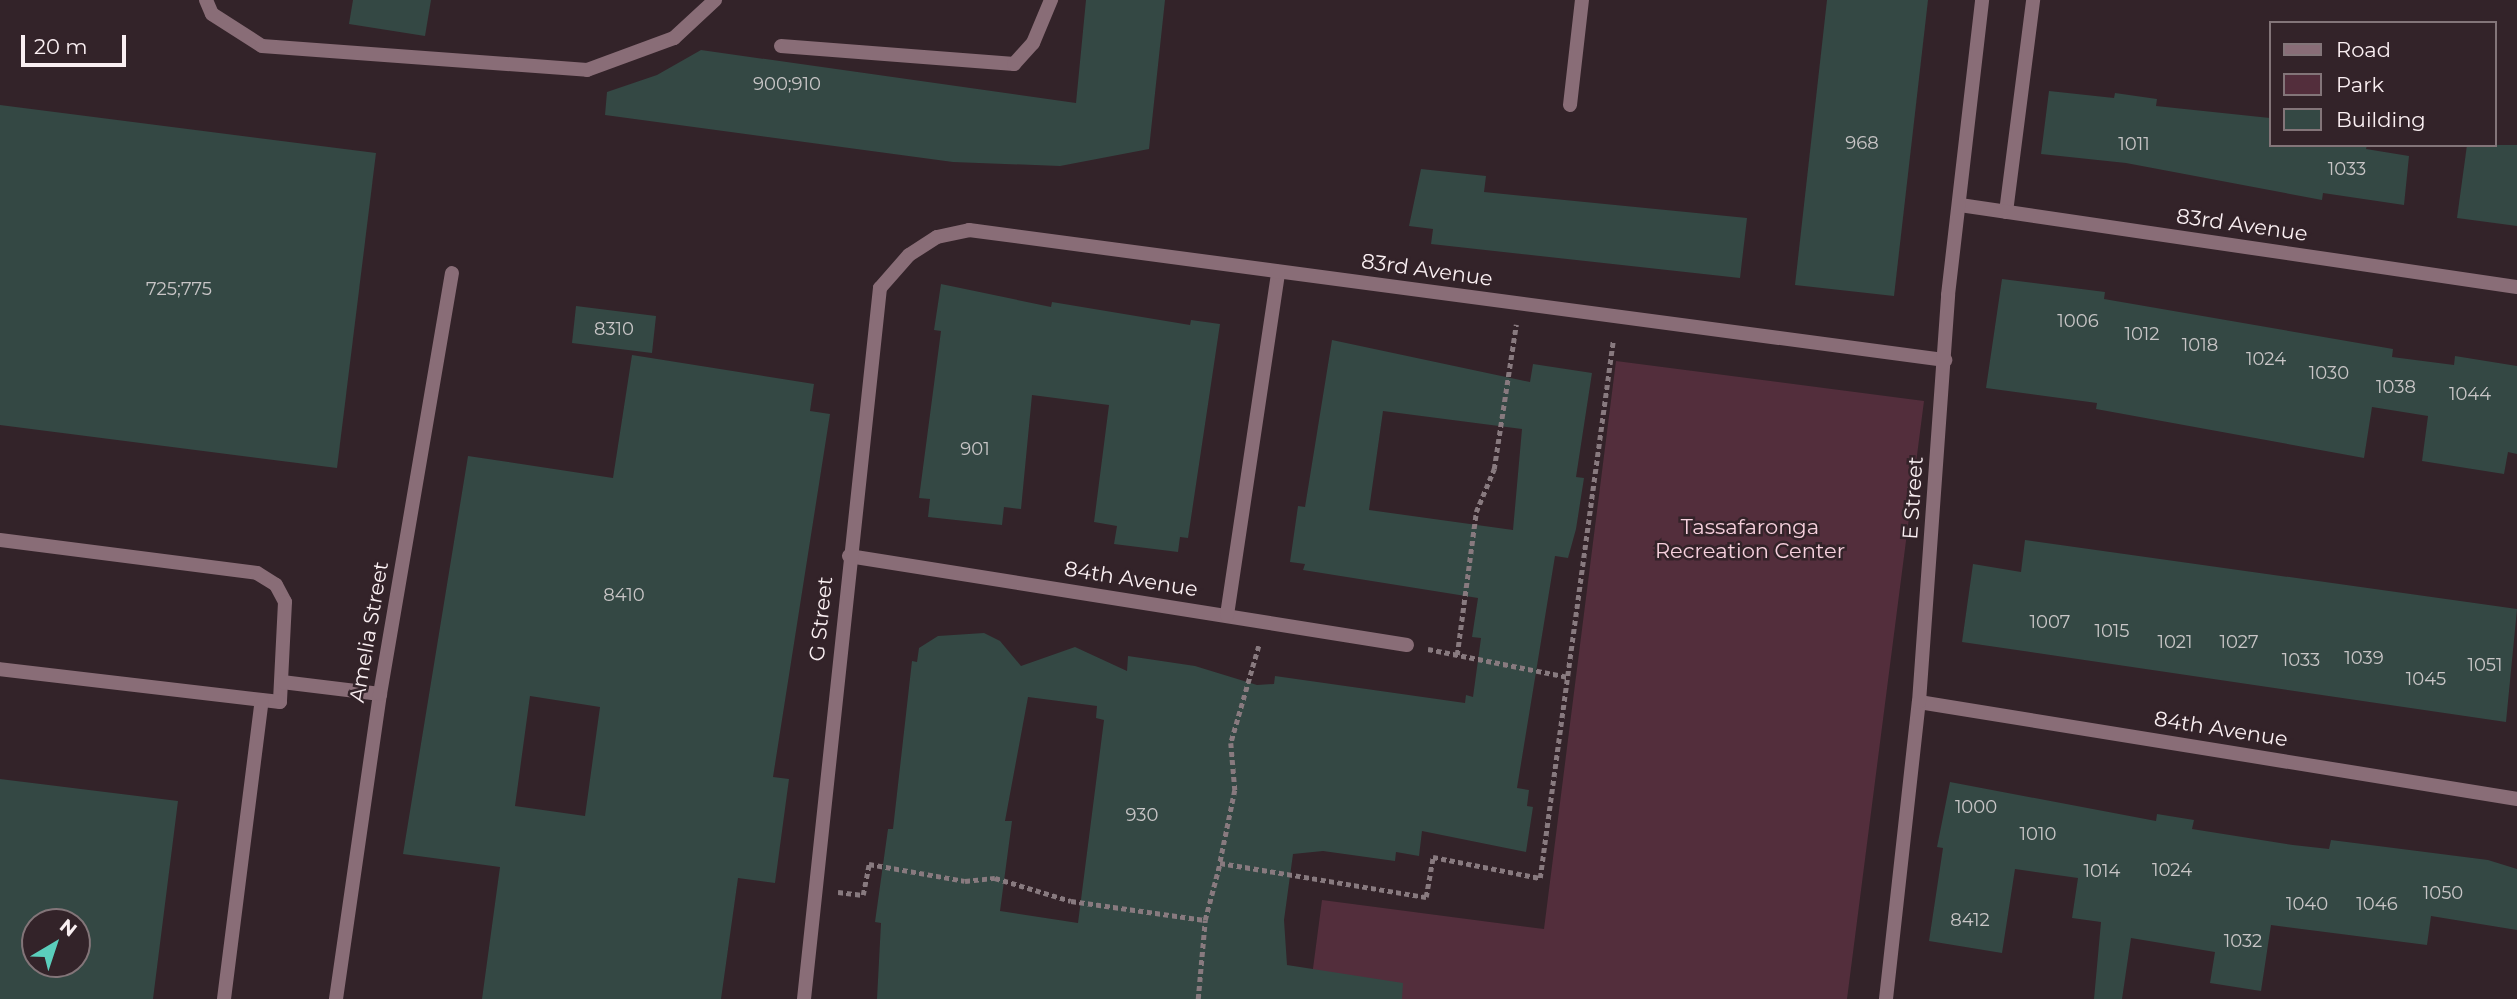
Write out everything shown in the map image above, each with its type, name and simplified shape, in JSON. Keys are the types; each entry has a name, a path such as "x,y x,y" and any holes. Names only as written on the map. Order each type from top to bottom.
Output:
{"street":[{"path":"206,0 212,14 262,46 587,70 674,38 715,0"},
{"path":"782,46 1014,64 1034,43 1051,0"},
{"path":"1570,105 1582,0"},
{"name":"E Street","path":"1886,999 1919,702 1945,360 1982,0"},
{"path":"2006,212 2033,0"},
{"name":"83rd Avenue","path":"1960,205 2517,287"},
{"name":"83rd Avenue","path":"909,255 937,237 969,230 1945,360"},
{"name":"G Street","path":"804,999 849,556 880,288 909,255"},
{"path":"1227,615 1278,272"},
{"name":"Amelia Street","path":"335,999 380,694 452,273"},
{"path":"0,540 257,573 276,585 285,602 280,702 0,669"},
{"name":"84th Avenue","path":"849,556 1407,645"},
{"path":"282,682 380,694"},
{"path":"224,999 262,700"},
{"name":"84th Avenue","path":"1919,702 2517,799"}],"path":[{"path":"1457,654 1476,512 1494,469 1519,304"},
{"path":"1220,863 1426,897 1433,857 1540,878 1617,316"},
{"path":"1198,999 1206,920 1235,790 1231,743 1265,622"},
{"path":"1407,645 1568,677"},
{"path":"816,889 863,895 869,864 965,881 995,878 1071,901 1206,920"}],"green space":[{"name":"Tassafaronga Recreation Center","path":"1616,361 1924,401 1847,999 1309,999 1322,900 1544,929"}],"building":[{"path":"353,0 431,0 425,36 349,24"},
{"path":"1086,0 1165,0 1149,149 1060,166 953,162 605,115 607,92 657,75 701,50 1076,103"},
{"path":"1827,0 1928,0 1894,296 1795,285"},
{"path":"2049,91 2114,98 2115,93 2157,99 2156,106 2268,118 2268,147 2366,147 2409,156 2404,205 2323,193 2322,200 2126,163 2041,154"},
{"path":"0,105 376,153 337,468 0,425"},
{"path":"2517,145 2517,226 2457,218 2467,147"},
{"path":"1421,169 1486,176 1484,192 1747,218 1740,278 1431,244 1433,229 1409,226"},
{"path":"2002,279 2105,292 2104,299 2393,349 2392,357 2454,365 2455,356 2517,366 2517,454 2508,452 2504,474 2422,461 2428,416 2372,407 2364,458 2096,409 2097,403 1986,388"},
{"path":"941,284 1051,307 1052,302 1190,325 1191,320 1220,324 1188,538 1180,537 1178,552 1114,544 1117,526 1094,522 1109,405 1032,395 1021,509 1004,507 1002,525 928,517 930,499 919,498 941,331 934,330"},
{"path":"576,306 656,316 652,353 572,343"},
{"path":"1332,340 1530,382 1533,364 1592,373 1576,477 1584,478 1576,529 1568,558 1555,556 1517,788 1529,790 1527,806 1533,807 1526,852 1422,831 1419,856 1396,852 1395,861 1323,851 1293,854 1284,920 1287,965 1403,983 1402,999 877,999 881,923 875,922 888,829 893,829 912,661 917,662 919,648 938,636 984,633 1000,641 1021,666 1075,647 1127,671 1128,656 1195,666 1257,685 1274,684 1275,676 1465,703 1466,695 1473,697 1481,638 1472,637 1478,598 1303,570 1305,564 1290,562 1298,506 1305,507","holes":["1383,411 1522,429 1513,530 1369,510","1028,697 1097,706 1096,718 1104,720 1078,923 1000,911 1012,821 1005,821"]},
{"path":"632,355 814,384 810,411 830,414 773,777 789,779 775,883 738,878 721,999 482,999 500,867 403,854 468,456 613,478","holes":["530,696 600,707 585,816 515,806"]},
{"path":"2025,540 2517,609 2506,722 1962,642 1973,564 2021,572"},
{"path":"0,779 178,801 153,999 0,999"},
{"path":"1950,782 2156,821 2157,814 2194,820 2192,829 2293,845 2329,849 2331,840 2488,860 2517,869 2517,930 2431,916 2427,945 2271,925 2261,991 2210,983 2215,952 2131,938 2122,999 2094,999 2101,922 2072,918 2078,878 2015,869 2002,953 1929,941 1943,848 1937,847"}]}
